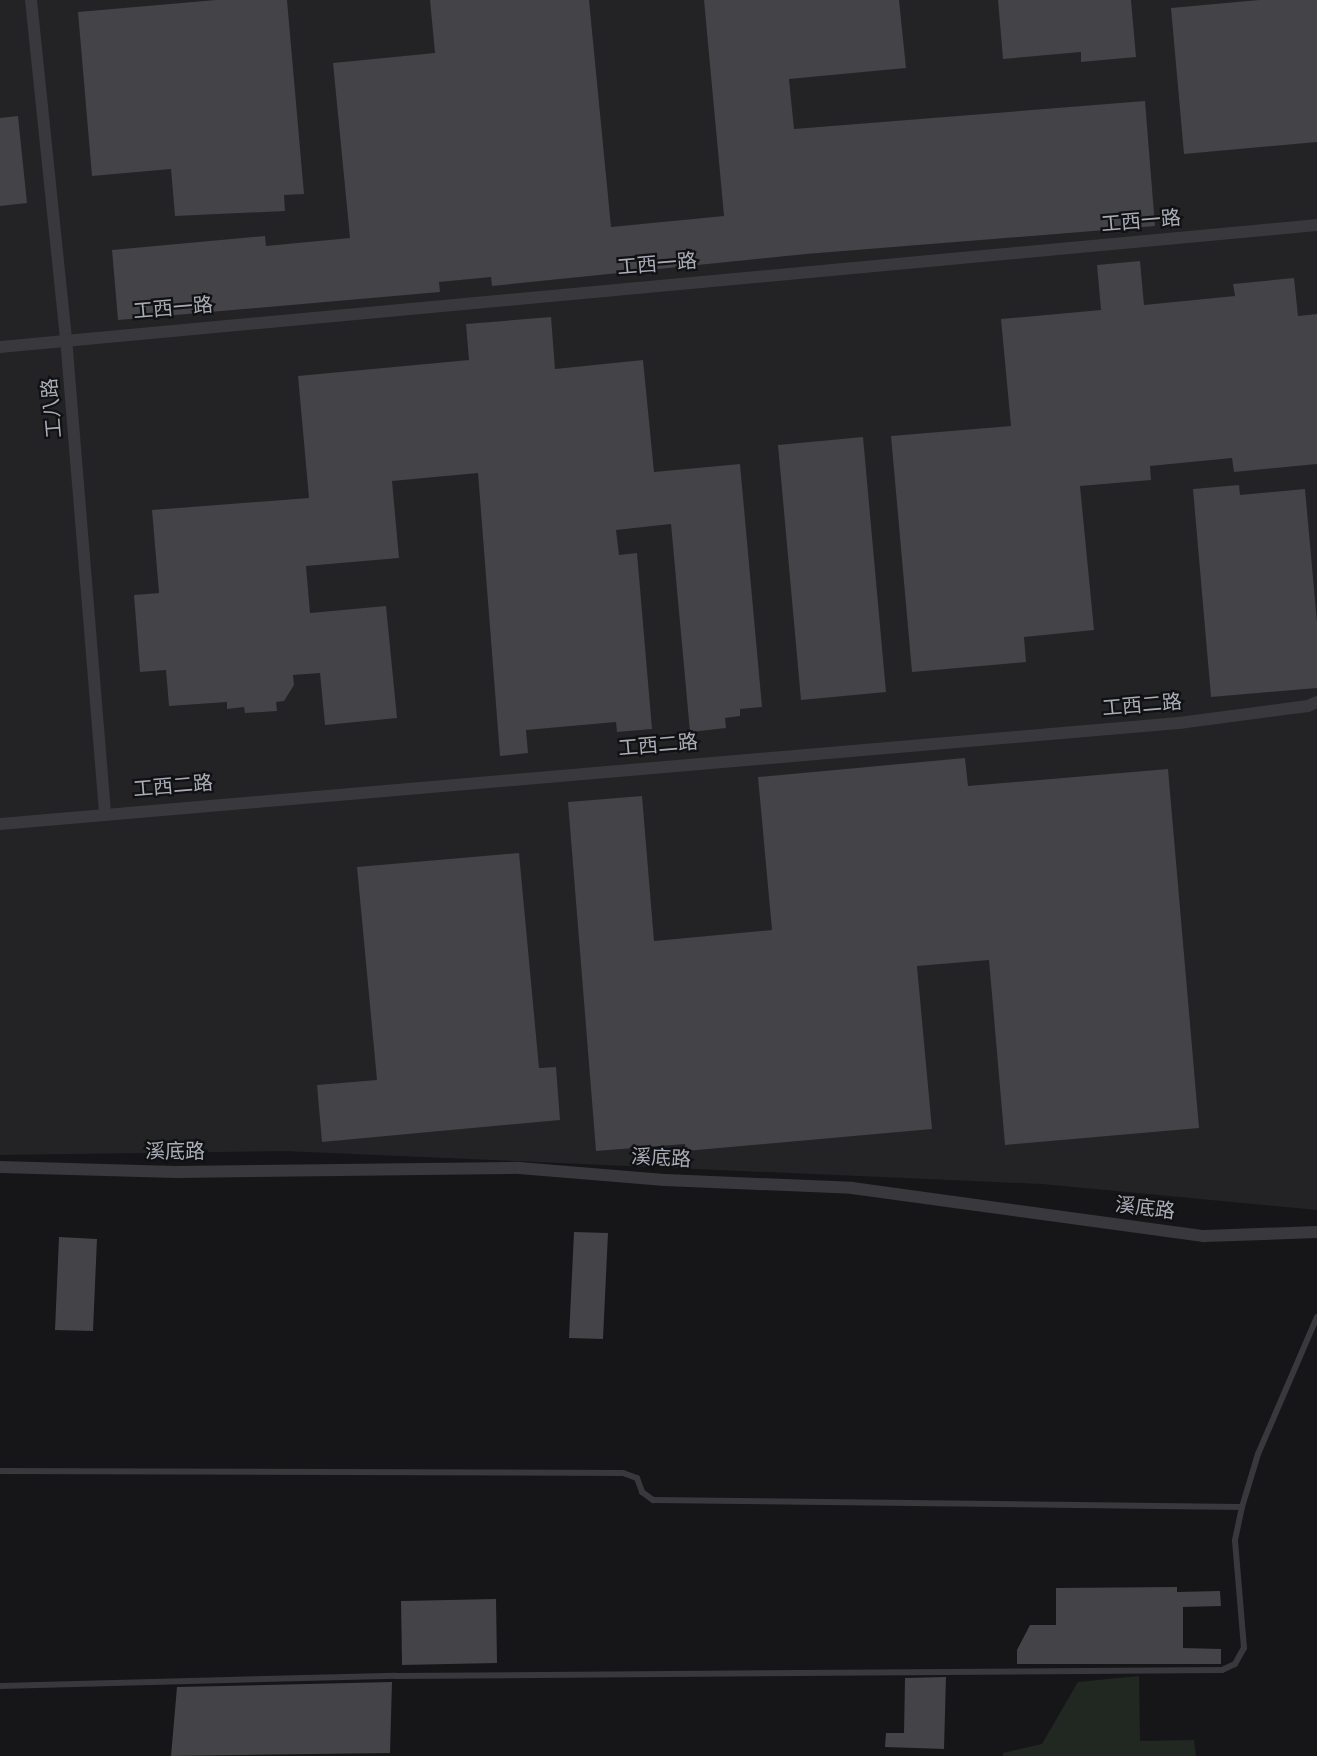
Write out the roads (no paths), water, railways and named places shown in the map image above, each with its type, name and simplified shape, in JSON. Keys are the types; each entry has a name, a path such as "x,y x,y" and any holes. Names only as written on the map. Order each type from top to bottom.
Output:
{"street":[{"name":"工八路","path":"31,0 66,338 105,813"},
{"name":"工西一路","path":"0,347 66,338 1317,225"},
{"name":"工西二路","path":"0,824 105,813 1179,723 1308,706 1317,702"},
{"name":"溪底路","path":"0,1167 176,1172 519,1168 664,1180 852,1188 1204,1236 1317,1232"}],"lane":[{"path":"0,1686 395,1676 1222,1670 1235,1664 1244,1648 1235,1540 1242,1507 1258,1454 1317,1317"},
{"path":"0,1471 623,1473 637,1478 642,1492 654,1500 1242,1507"}]}
